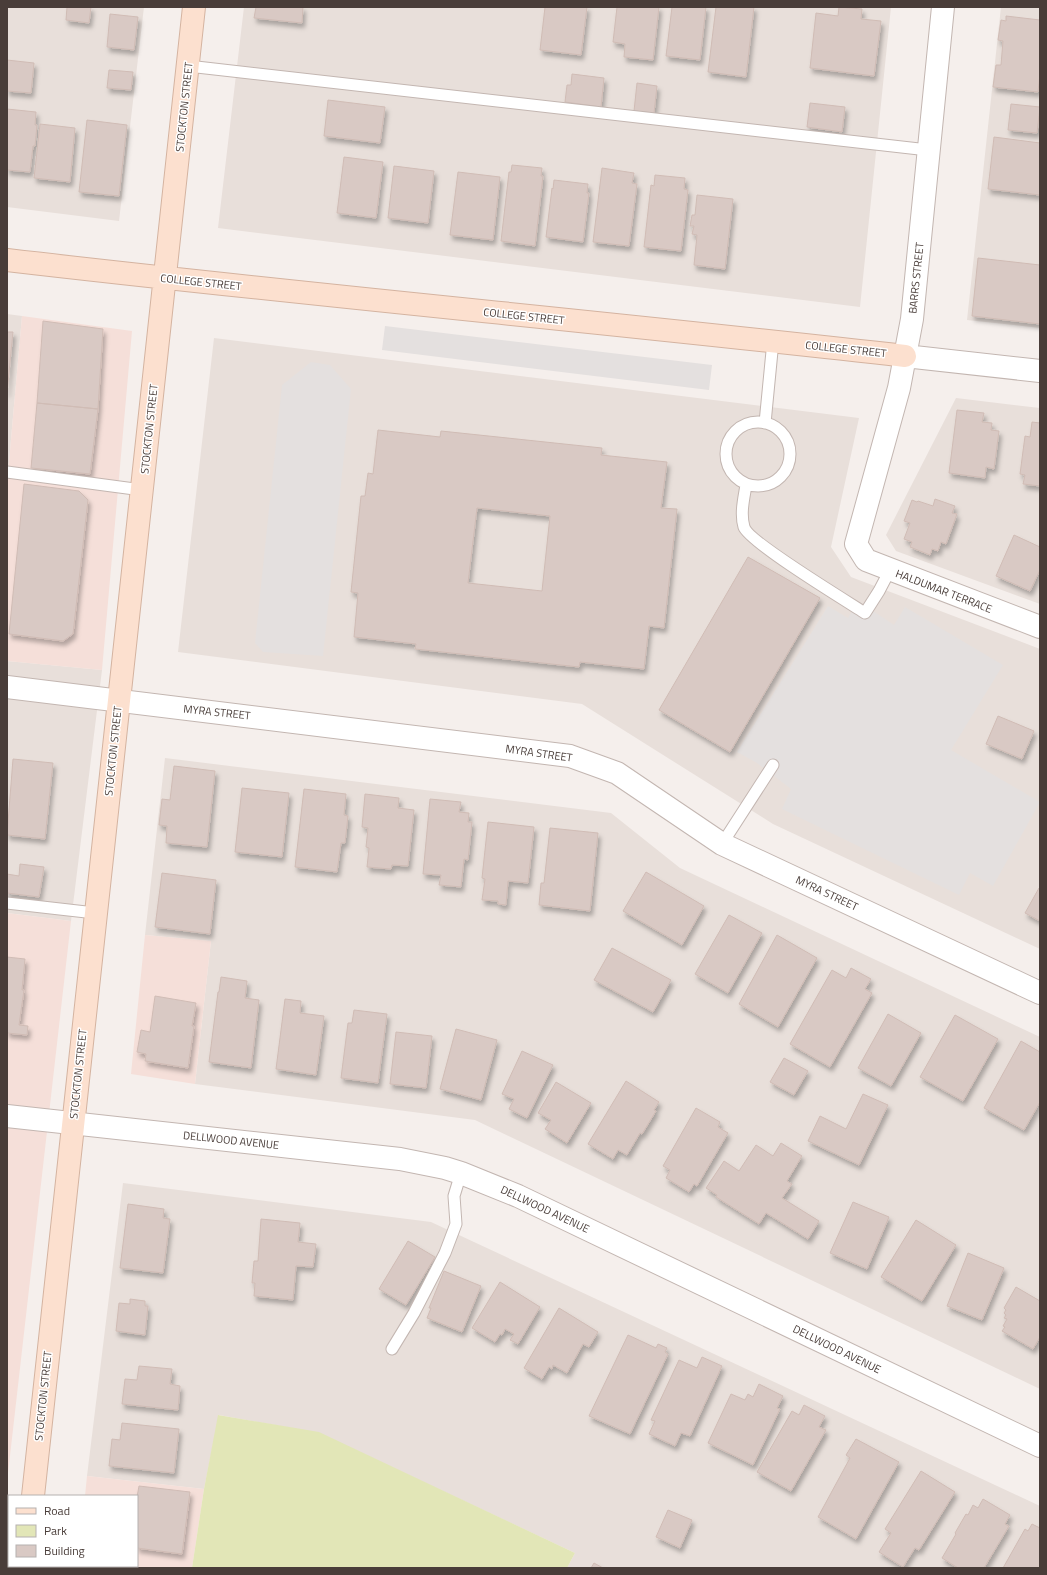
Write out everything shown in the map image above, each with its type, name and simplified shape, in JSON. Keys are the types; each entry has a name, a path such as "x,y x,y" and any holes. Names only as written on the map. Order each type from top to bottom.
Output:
{"main road":[{"name":"STOCKTON STREET","path":"33,1495 72,1123 166,279 194,7"},
{"name":"COLLEGE STREET","path":"7,260 166,279 773,341 905,356"}],"street":[{"name":"BARRS STREET","path":"856,544 899,388 912,319 943,7"},
{"name":"COLLEGE STREET","path":"905,356 1040,371"},
{"name":"HALDUMAR TERRACE","path":"856,544 866,560 1040,627"},
{"name":"MYRA STREET","path":"7,687 570,756 617,773 722,844 1040,993"},
{"name":"DELLWOOD AVENUE","path":"7,1116 400,1159 461,1172 518,1196 1040,1446"},
{"path":"26,1567 33,1568"}],"lane":[{"path":"188,66 928,150"},
{"path":"765,423 773,341"},
{"path":"754,422 765,423 775,426 783,434 791,453 789,464 785,474 777,481 768,485 757,487 746,485 737,479 730,471 726,461 728,446 735,432 744,426 754,422"},
{"path":"7,472 142,490"},
{"path":"746,485 742,511 744,528 759,544 865,613 890,570"},
{"path":"722,844 773,765"},
{"path":"7,903 96,914"},
{"path":"392,1349 414,1313 441,1260 456,1224 454,1196 461,1172"}],"shaded area":[{"path":"7,7 144,7 119,221 7,207"},
{"path":"244,7 891,7 860,307 218,228"},
{"path":"1001,7 1040,7 1040,328 967,320"},
{"path":"7,314 22,316 7,484"},
{"path":"22,316 132,331 102,670 7,661 7,484"},
{"path":"385,326 712,365 709,390 382,350"},
{"path":"214,338 859,418 831,547 851,577 1040,649 1040,949 773,824 582,704 178,652"},
{"path":"311,362 330,365 351,389 323,656 263,652 255,643 282,385"},
{"path":"956,398 1040,408 1040,604 896,551 886,535"},
{"path":"858,601 894,625 905,607 1003,665 951,750 1040,802 993,886 970,873 959,895 782,809 791,789 757,763 737,752 828,606 848,618"},
{"path":"7,661 102,670 71,921 7,913"},
{"path":"165,758 611,813 680,868 1040,1037 1040,1389 475,1120 195,1084 211,941 145,935"},
{"path":"7,913 71,921 7,1482"},
{"path":"145,935 211,941 195,1084 131,1074"},
{"path":"123,1183 431,1222 1040,1506 1040,1568 567,1568 575,1553 319,1433 219,1415 204,1489 87,1476"},
{"path":"87,1476 204,1489 192,1568 110,1567 138,1567 138,1495 85,1495"}],"green space":[{"path":"218,1415 319,1432 575,1553 567,1568 192,1568 204,1489"}],"building":[{"path":"67,7 91,7 89,23 66,20"},
{"path":"256,7 303,7 302,23 254,18"},
{"path":"545,7 587,7 581,55 540,50"},
{"path":"617,7 659,7 653,60 624,57 625,44 613,42"},
{"path":"672,7 706,7 700,60 666,56"},
{"path":"716,7 754,7 746,77 708,72"},
{"path":"839,7 862,9 861,19 881,21 874,76 810,68 816,13 838,16"},
{"path":"110,14 138,17 134,50 107,47"},
{"path":"1006,16 1040,20 1040,74 1038,92 993,87 996,65 1001,65 1003,41 998,40 1001,20 1006,21"},
{"path":"7,60 34,63 31,93 7,91"},
{"path":"109,70 133,72 131,90 107,88"},
{"path":"572,74 604,78 601,107 565,102 567,85 571,85"},
{"path":"637,83 657,86 654,113 634,111"},
{"path":"328,100 385,107 380,143 324,136"},
{"path":"810,103 845,107 842,132 807,127"},
{"path":"1011,104 1040,107 1037,133 1008,130"},
{"path":"7,109 36,112 35,125 37,125 35,146 33,146 30,172 7,170"},
{"path":"87,120 127,125 119,196 79,192"},
{"path":"40,124 75,128 70,182 34,178"},
{"path":"994,137 1040,143 1040,195 988,189"},
{"path":"344,157 383,162 376,218 337,213"},
{"path":"512,165 542,168 541,176 543,176 535,246 501,241 509,172 511,172"},
{"path":"394,166 434,171 428,223 388,218"},
{"path":"602,168 634,173 632,183 637,184 629,246 593,242"},
{"path":"458,172 500,177 493,240 450,235"},
{"path":"655,175 685,178 684,189 688,190 681,251 644,247 651,185 654,186"},
{"path":"554,180 588,184 587,193 589,193 583,242 546,237"},
{"path":"697,195 733,199 725,269 694,265 697,235 692,234 694,226 690,226 692,215 695,215"},
{"path":"978,258 1040,265 1040,324 972,316"},
{"path":"43,321 103,329 98,409 37,403"},
{"path":"7,332 13,332 7,393"},
{"path":"37,403 98,409 90,474 31,468"},
{"path":"957,410 984,413 982,422 992,423 991,430 999,431 994,469 986,467 985,478 949,473"},
{"path":"1032,422 1040,423 1040,486 1023,484 1025,475 1020,474 1025,436 1030,437"},
{"path":"378,430 440,437 441,431 602,448 601,455 667,462 661,508 677,509 664,628 649,626 644,669 580,662 579,667 415,649 416,644 354,637 358,593 351,592 361,496 365,496 368,473 373,474","holes":["477,508 550,516 542,591 468,583"]},
{"path":"24,484 79,491 88,500 73,634 63,641 9,634"},
{"path":"935,499 955,506 952,513 957,514 946,544 941,542 938,551 932,549 930,555 910,547 912,542 904,539 910,523 904,521 912,500 933,506"},
{"path":"1014,535 1040,547 1040,570 1030,591 996,576"},
{"path":"748,557 820,598 730,752 659,710"},
{"path":"998,716 1034,731 1022,759 986,744"},
{"path":"13,759 53,763 45,839 7,835"},
{"path":"174,766 215,771 207,847 166,843 167,826 159,825 162,799 170,800"},
{"path":"242,788 289,793 282,857 235,852"},
{"path":"304,789 346,794 344,815 348,816 345,843 341,843 337,872 295,867"},
{"path":"365,794 399,798 398,808 414,810 408,866 392,865 391,869 367,867 369,848 366,847 368,828 362,827"},
{"path":"430,799 461,802 459,812 469,813 468,822 472,822 468,860 464,859 461,887 439,885 441,875 423,874"},
{"path":"488,822 534,827 528,883 508,881 506,905 498,904 498,901 482,900 485,879 482,878"},
{"path":"550,828 598,833 590,911 539,905 541,883 544,883"},
{"path":"20,864 44,867 39,897 7,893 7,874 19,876"},
{"path":"646,872 704,906 682,945 623,911"},
{"path":"162,873 216,880 210,934 155,927"},
{"path":"1039,888 1040,889 1040,921 1025,913"},
{"path":"729,915 762,933 728,993 695,974"},
{"path":"777,935 817,958 778,1027 739,1004"},
{"path":"612,948 671,980 653,1012 594,980"},
{"path":"7,957 25,959 22,990 24,990 19,1025 28,1026 27,1035 7,1033"},
{"path":"851,968 871,979 865,989 872,993 830,1067 790,1044 832,970 846,978"},
{"path":"221,977 247,981 245,998 259,1000 251,1068 209,1062"},
{"path":"155,996 196,1003 188,1068 145,1061 146,1054 137,1052 141,1030 150,1032"},
{"path":"285,999 301,1001 300,1013 324,1016 316,1075 276,1069"},
{"path":"354,1010 387,1014 378,1083 341,1078 348,1023 352,1023"},
{"path":"888,1014 921,1033 891,1086 858,1068"},
{"path":"955,1015 998,1039 963,1101 920,1077"},
{"path":"456,1029 497,1040 481,1100 440,1089"},
{"path":"396,1032 432,1036 426,1088 390,1084"},
{"path":"1021,1041 1040,1052 1040,1102 1024,1130 984,1108"},
{"path":"522,1051 553,1065 527,1118 509,1109 514,1099 502,1094"},
{"path":"784,1058 808,1071 794,1095 770,1082"},
{"path":"626,1081 659,1102 654,1110 656,1111 642,1134 640,1133 627,1155 618,1150 613,1159 588,1144"},
{"path":"556,1082 591,1103 567,1143 545,1129 551,1120 538,1113"},
{"path":"863,1094 888,1105 859,1165 808,1141 820,1116 846,1129"},
{"path":"696,1108 720,1122 718,1127 728,1133 697,1186 694,1184 689,1192 666,1178 670,1170 663,1166"},
{"path":"781,1143 802,1156 787,1181 792,1184 782,1198 819,1221 808,1239 766,1213 759,1224 716,1197 717,1195 706,1188 724,1161 739,1171 756,1145 773,1156"},
{"path":"853,1202 889,1217 867,1269 830,1253"},
{"path":"128,1204 164,1209 163,1218 170,1219 163,1273 120,1268"},
{"path":"261,1219 300,1223 298,1242 316,1244 313,1267 296,1266 293,1300 254,1296 255,1283 252,1283 254,1261 258,1261"},
{"path":"916,1220 956,1245 922,1301 881,1277"},
{"path":"408,1241 435,1257 406,1305 379,1289"},
{"path":"968,1253 1004,1268 982,1320 947,1306"},
{"path":"444,1271 481,1286 462,1332 427,1318 431,1308 429,1308"},
{"path":"500,1282 540,1307 518,1344 510,1340 514,1334 505,1329 502,1335 500,1334 495,1342 472,1328"},
{"path":"1016,1287 1040,1301 1040,1337 1033,1349 1002,1331 1005,1327 1003,1326 1007,1319 1004,1318 1006,1315 1004,1313 1006,1310 1004,1308"},
{"path":"130,1299 145,1301 145,1306 148,1306 145,1335 116,1331 119,1303 130,1304"},
{"path":"559,1308 598,1332 589,1347 583,1344 567,1373 553,1365 552,1369 549,1367 542,1379 524,1368"},
{"path":"628,1335 656,1348 658,1344 667,1348 665,1352 668,1354 630,1434 589,1416"},
{"path":"702,1357 722,1366 690,1436 681,1433 675,1446 649,1434 655,1421 651,1420 679,1360 697,1368"},
{"path":"139,1366 172,1369 170,1384 180,1386 178,1410 122,1404 125,1379 137,1380"},
{"path":"759,1384 783,1396 777,1408 780,1409 753,1465 708,1443 731,1394 745,1400 748,1394 753,1397"},
{"path":"804,1405 825,1416 819,1427 826,1430 791,1491 757,1472 792,1411 799,1415"},
{"path":"122,1423 179,1429 174,1473 109,1466 112,1439 120,1440"},
{"path":"856,1439 899,1462 856,1539 818,1517 850,1458 846,1455"},
{"path":"921,1471 955,1492 919,1550 915,1548 903,1567 879,1552 891,1533 885,1529"},
{"path":"139,1486 190,1492 182,1554 138,1548 137,1495"},
{"path":"983,1499 1010,1515 1005,1524 1009,1526 984,1568 958,1568 942,1558 966,1514 968,1515 973,1505 978,1508"},
{"path":"668,1510 692,1520 680,1548 656,1537"},
{"path":"1032,1524 1040,1528 1040,1568 1003,1568 1025,1529 1028,1531"},
{"path":"594,1563 603,1568 591,1568"}]}
